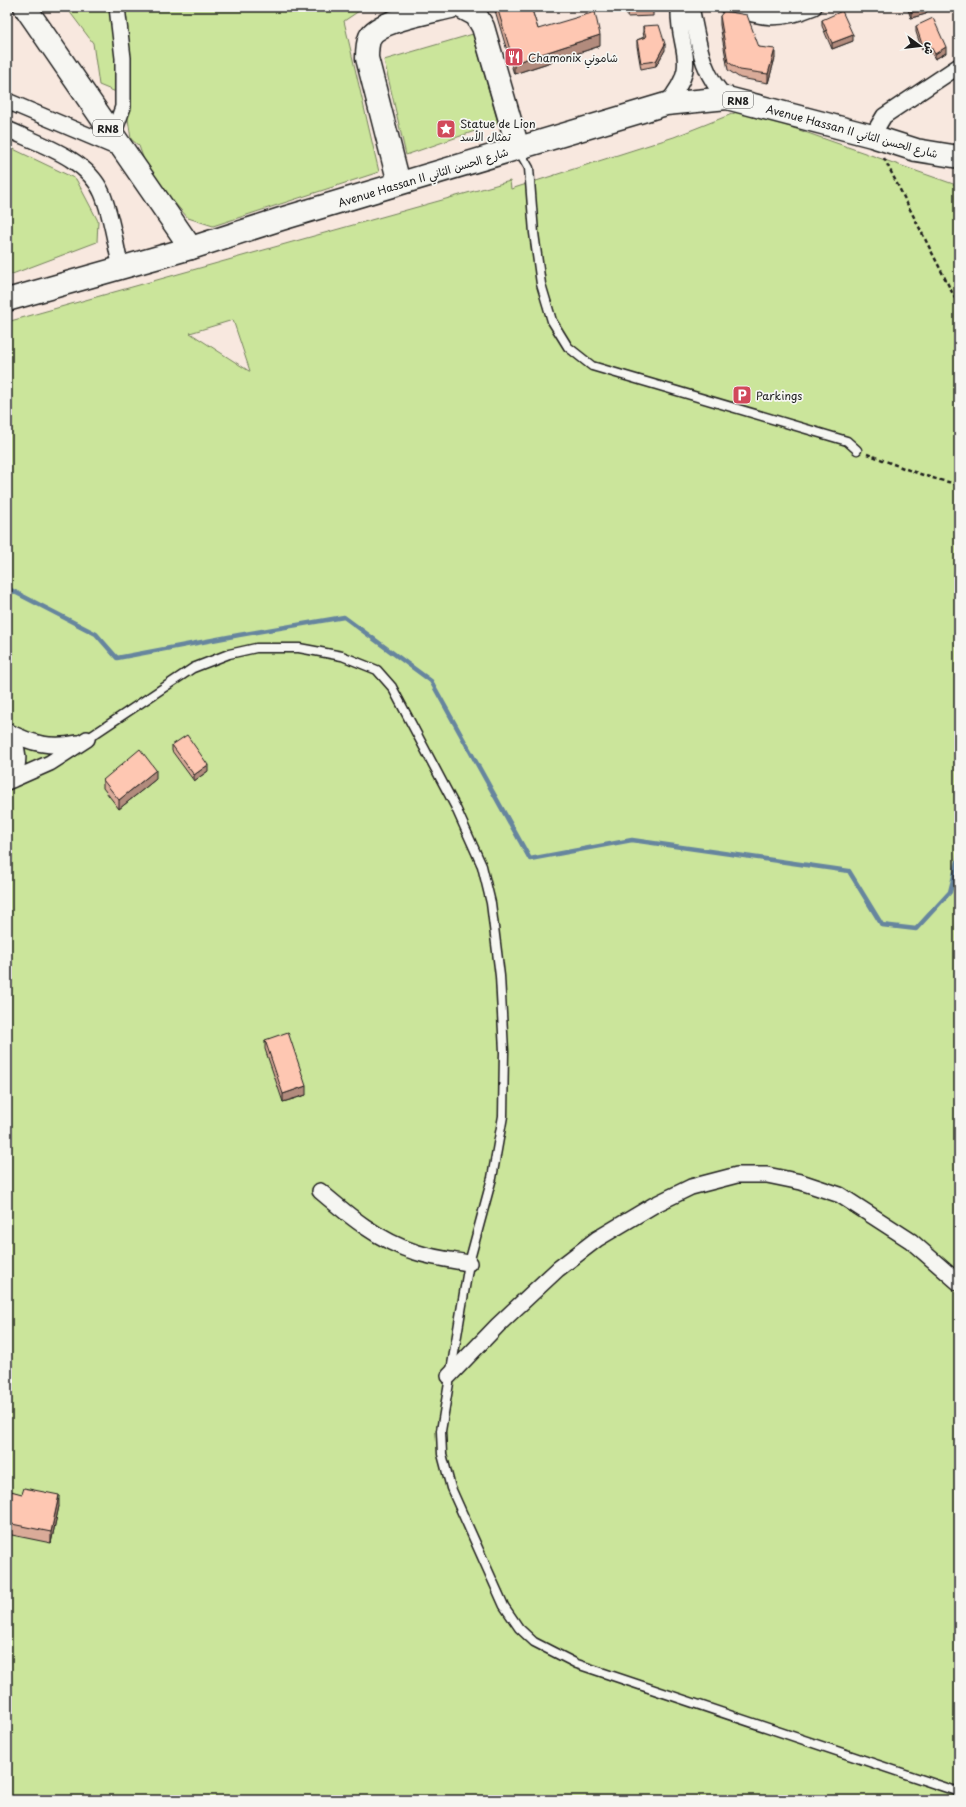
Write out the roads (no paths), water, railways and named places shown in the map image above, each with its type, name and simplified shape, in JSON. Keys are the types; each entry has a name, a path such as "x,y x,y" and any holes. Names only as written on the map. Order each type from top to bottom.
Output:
{"main road":[{"name":"RN8","path":"25,7 191,248"},
{"path":"399,7 383,26 370,36 367,45 368,58 399,183"},
{"path":"383,26 451,7"},
{"path":"461,7 476,15 483,27 518,148"},
{"name":"Avenue Hassan II شارع الحسن الثاني","path":"7,300 191,248 399,183 666,104 727,98 872,136 916,150 959,157"}],"street":[{"path":"7,101 118,142 123,107 123,58 117,7"},
{"path":"666,104 677,91 684,75 686,60 679,7"},
{"path":"691,7 705,67 717,89 727,98"},
{"path":"728,7 767,18 794,15 814,7"},
{"path":"872,136 884,116 959,66"},
{"path":"7,129 72,160 91,175 102,193 121,268"},
{"path":"7,732 24,740 41,745 59,746 76,743 87,739"},
{"path":"7,732 18,752 18,768 9,781"},
{"path":"9,781 50,763 87,739"},
{"path":"450,1376 498,1325 558,1269 597,1239 654,1205 691,1187 737,1175 766,1175 801,1182 840,1195 911,1241 959,1283"},
{"path":"320,1191 350,1216 389,1242 415,1252 470,1263"}],"lane":[{"path":"518,148 529,168 534,233 541,284 552,321 568,348 592,366 847,441 856,450"},
{"path":"87,739 193,668 229,654 256,648 299,648 342,656 377,670 392,687 455,806 482,866 491,903 500,976 504,1051 503,1116 492,1178 470,1263 441,1431 442,1454 451,1488 504,1606 519,1628 534,1642 577,1664 959,1792"}],"waterway":[{"path":"7,588 96,634 117,658 344,617 431,681 530,859 632,840 849,871 882,925 916,929 950,892 959,856"}],"place":[{"name":"Chamonix شاموني","path":"514,57"},
{"name":"Statue de Lion تمثال الأسد","path":"446,129"},
{"name":"Parkings","path":"742,395"}]}
